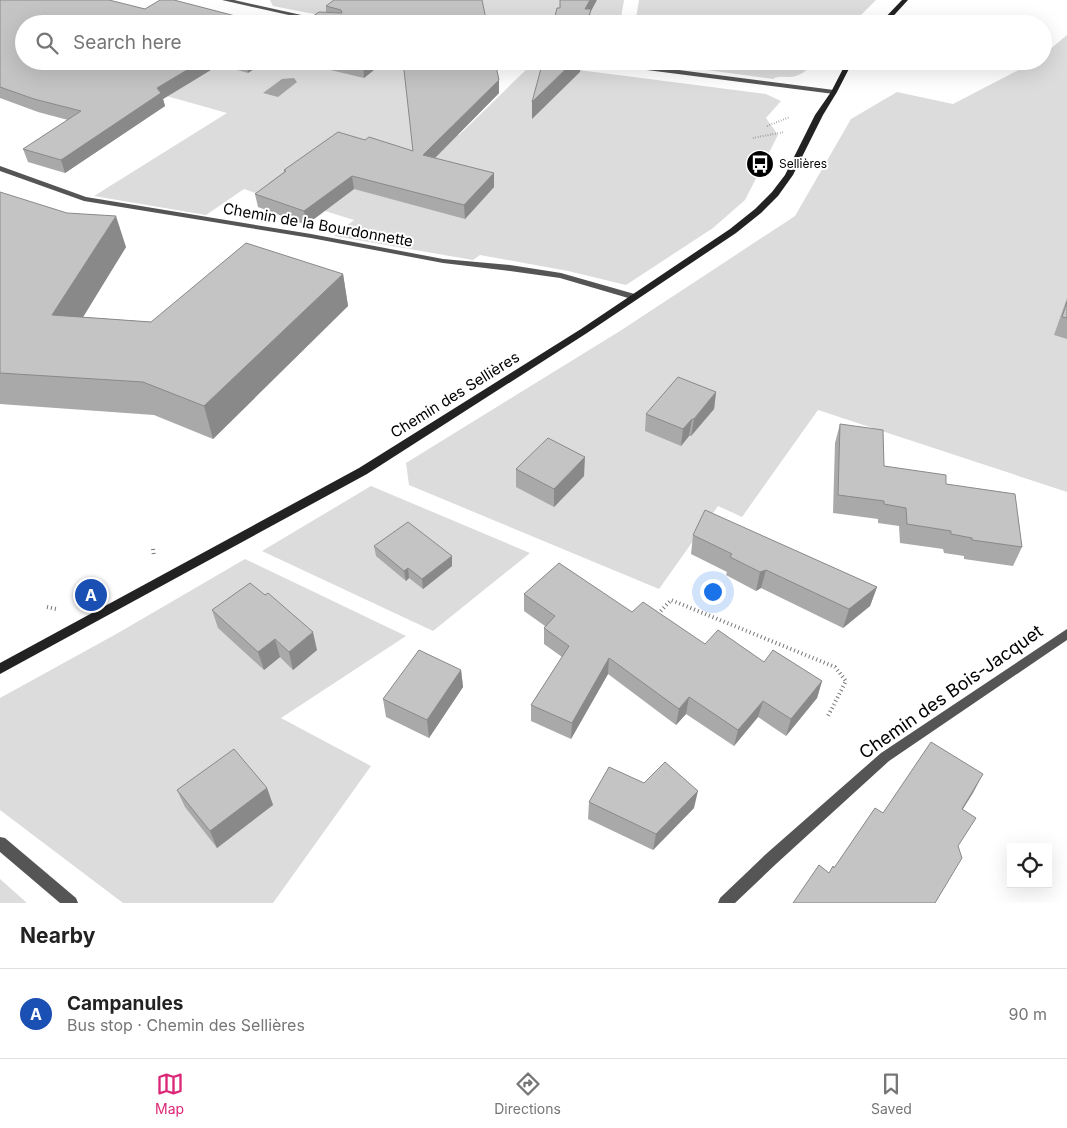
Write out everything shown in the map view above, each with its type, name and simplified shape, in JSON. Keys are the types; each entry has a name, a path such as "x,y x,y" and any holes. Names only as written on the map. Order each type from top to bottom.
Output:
{"street":[{"path":"225,0 296,15"},
{"path":"891,15 905,0"},
{"path":"662,70 834,92"},
{"name":"Chemin des Sellières","path":"0,669 363,471 635,297 733,231 758,211 775,194 792,169 819,115 845,70"},
{"name":"Chemin de la Bourdonnette","path":"0,168 84,199 311,236 443,261 510,268 561,276 635,297"},
{"name":"Chemin des Bois-Jacquet","path":"724,903 885,757 1067,634"},
{"path":"0,843 71,903"}],"path":[{"path":"658,614 671,600 835,667 846,682 842,694 827,718"}],"shaded area":[{"path":"270,0 451,0 437,15 319,15 273,6"},
{"path":"467,0 624,0 622,15 452,15"},
{"path":"639,0 876,0 861,15 636,15"},
{"path":"1067,35 1067,492 818,410 742,517 718,506 659,589 409,485 406,463 620,331 795,216 851,119 897,92 953,104 1019,70 1052,70 1052,48"},
{"path":"80,70 463,70 418,126 459,135 526,70 579,70 766,94 781,101 766,118 778,135 745,200 713,228 626,285 568,271 480,255 473,260 334,236 354,220 299,203 294,207 244,189 206,215 94,196 227,113"},
{"path":"707,70 806,70 793,77 773,79"},
{"path":"294,78 297,82 278,97 263,93 282,79"},
{"path":"371,486 530,553 433,631 262,551"},
{"path":"245,559 406,636 281,718 371,766 273,903 123,903 0,810 0,698 118,633"},
{"path":"0,879 27,903 0,903"}],"building":[{"path":"0,0 109,0 145,9 160,0 174,0 232,15 15,15 15,70 187,70 157,88 161,93 61,160 23,149 81,111 34,99 0,87"},
{"path":"334,0 482,0 485,15 315,15 319,12 342,13 341,10 326,6"},
{"path":"560,0 590,0 585,9 591,9 589,15 555,15 557,8 560,8"},
{"path":"404,70 497,70 499,80 423,155 494,173 464,205 352,176 304,211 255,194 286,171 284,170 338,132 365,140 369,137 413,151"},
{"path":"541,70 565,70 532,102"},
{"path":"0,192 67,213 116,216 52,315 151,322 246,243 343,274 204,406 143,382 0,373"},
{"path":"1067,302 1067,318 1062,317"},
{"path":"678,377 716,392 694,419 683,429 646,414"},
{"path":"840,424 883,430 884,466 946,475 946,484 1015,494 1022,547 972,540 972,538 951,534 951,531 907,524 906,508 884,504 884,501 838,495"},
{"path":"548,438 585,457 554,489 516,469"},
{"path":"705,510 877,587 849,609 766,570 760,572 730,557 732,554 693,535"},
{"path":"408,522 452,556 422,579 408,568 404,571 374,546"},
{"path":"559,563 632,612 643,602 705,644 718,630 764,662 773,650 822,681 791,719 763,701 738,730 689,697 679,709 609,658 572,723 531,705 569,646 544,628 555,616 524,594"},
{"path":"250,583 265,595 268,593 313,632 289,652 275,639 258,652 212,610"},
{"path":"419,650 461,670 427,720 383,699"},
{"path":"931,742 983,774 962,809 976,818 958,846 962,858 935,903 793,903 819,865 829,873 833,866 834,868 875,808 883,813"},
{"path":"234,749 267,788 210,831 177,790"},
{"path":"665,762 698,791 656,834 589,802 609,767 644,783"}],"place":[{"name":"Sellières","path":"760,164"},
{"name":"Campanules","path":"91,595"}]}
